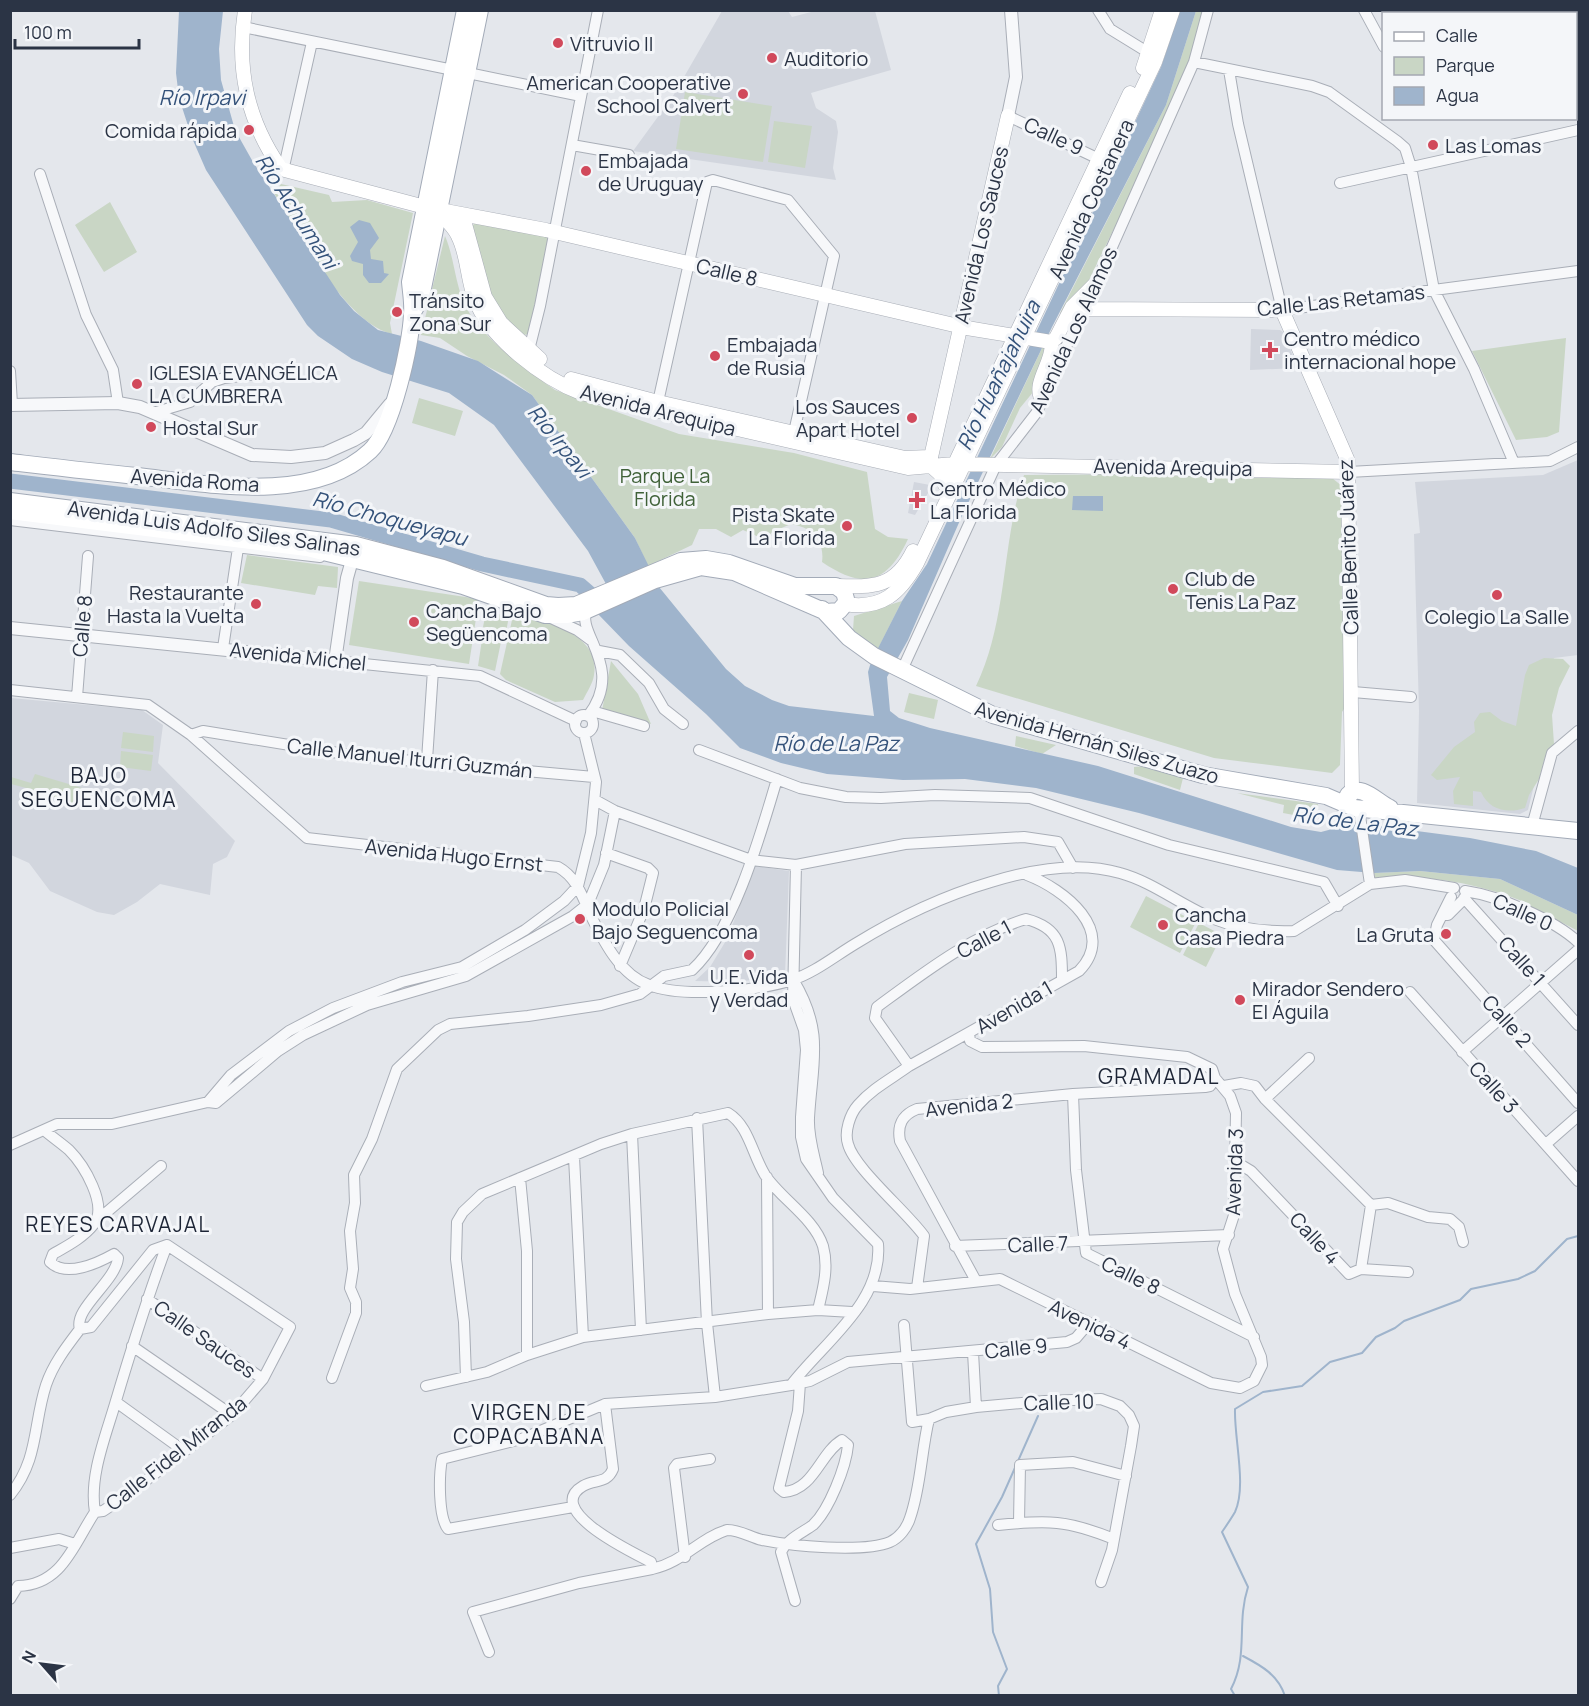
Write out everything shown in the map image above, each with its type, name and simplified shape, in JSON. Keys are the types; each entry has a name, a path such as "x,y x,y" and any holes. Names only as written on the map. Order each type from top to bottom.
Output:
{"main road":[{"path":"245,10 241,65 244,91 259,132 283,171"},
{"path":"461,71 465,10"},
{"path":"461,71 476,33 480,10"},
{"name":"Avenida Costanera","path":"1034,339 1099,159 1149,53 1162,10"},
{"name":"Avenida Costanera","path":"844,606 876,602 896,594 917,563 964,465 1034,339 1155,62 1173,10"},
{"name":"Avenida Roma","path":"10,462 213,485 275,486 332,474 360,459 372,437 389,423 412,320 410,282 432,208 461,71"},
{"name":"Avenida Los Sauces","path":"931,462 1008,116"},
{"name":"Calle 8","path":"283,171 432,208 555,233 961,326 1034,339"},
{"name":"Avenida Arequipa","path":"432,208 460,240 476,302 496,332 555,371 579,383 657,407 793,437 900,467 931,462 964,465 1349,471"},
{"name":"Avenida Arequipa","path":"459,214 465,224 485,297 501,323 526,353"},
{"path":"1064,323 1077,300 1096,283"},
{"path":"1043,400 1039,392 1052,351 1034,339 1064,323 1083,309"},
{"name":"Calle Las Retamas","path":"1083,309 1282,310"},
{"name":"Calle Benito Juárez","path":"1282,310 1347,455 1356,801"},
{"path":"931,462 945,485"},
{"name":"Avenida Costanera","path":"831,586 871,586 887,582 896,576 909,559 945,485 964,465"},
{"name":"Avenida Luis Adolfo Siles Salinas","path":"10,501 356,545 454,573 546,605 582,609"},
{"name":"Avenida Luis Adolfo Siles Salinas","path":"10,512 247,540 343,557 463,586 545,615 566,615 582,609 653,577 681,561 706,559 729,563 795,586 831,586"},
{"name":"Avenida Luis Adolfo Siles Salinas","path":"653,577 691,568 726,570 823,610"},
{"path":"844,606 832,613 823,610 819,598 831,586 844,592 849,638"},
{"name":"Avenida Hernán Siles Zuazo","path":"823,610 849,638 874,656 993,716 1203,775 1356,801 1401,812 1578,831"}],"street":[{"path":"526,353 533,340 598,10"},
{"name":"Avenida Los Sauces","path":"1008,116 1016,77 1011,10"},
{"path":"1098,10 1110,29 1149,53"},
{"name":"Avenida Los Alamos","path":"897,668 992,465 1029,424 1043,400 1194,62 1208,10"},
{"path":"1364,10 1382,45"},
{"path":"243,27 581,96"},
{"path":"283,171 312,42"},
{"path":"1194,62 1312,86 1329,92 1405,148 1411,167 1434,290 1474,369 1514,463"},
{"name":"Calle Benito Juárez","path":"1229,70 1238,124 1282,310"},
{"name":"Calle 9","path":"1008,116 1099,159"},
{"path":"1340,183 1578,130"},
{"path":"572,145 629,154"},
{"path":"40,174 86,315 106,352 118,403"},
{"path":"657,407 707,182 713,180 781,196 791,202 834,256 793,437"},
{"name":"Calle Las Retamas","path":"1282,310 1578,271"},
{"path":"153,413 190,402 212,382 224,378 290,370"},
{"path":"10,371 11,404 118,403 153,413 235,450 273,457 326,453 372,437"},
{"path":"1349,471 1550,461 1578,447"},
{"path":"10,520 306,556 343,557 357,551 454,573"},
{"path":"224,648 238,548"},
{"name":"Calle 8","path":"77,697 88,556"},
{"path":"335,661 343,557"},
{"path":"582,609 585,623 596,647 603,680 600,695 590,714 592,726 584,733"},
{"path":"545,615 577,630 596,647 620,655 649,683 664,709 683,724"},
{"name":"Avenida Michel","path":"10,628 224,648 480,676 576,721"},
{"path":"427,760 433,670"},
{"name":"Avenida Hugo Ernst","path":"10,690 148,705 191,735 307,838 330,843 552,865 567,872 578,886 588,904 592,918 620,966 630,975 650,986 697,992 742,989 793,980 857,942 951,895 992,881 1073,867 1121,873 1212,918 1236,927 1294,932 1338,906 1370,878"},
{"path":"1353,692 1411,697"},
{"path":"10,1144 57,1124 112,1124 208,1102 238,1069 289,1031 333,1008 402,982 464,972 573,916 588,904 604,865 606,853 604,804 594,777 584,733 577,729 576,721 579,717 590,714 644,726"},
{"name":"Calle Manuel Iturri Guzmán","path":"191,735 203,731 322,752 594,777"},
{"path":"1532,825 1552,753 1578,731"},
{"path":"699,750 800,788 846,797 934,795 1030,798 1169,844 1324,882 1338,906"},
{"path":"332,1378 356,1313 356,1302 350,1288 353,1269 350,1231 354,1175 372,1139 397,1069 438,1030 450,1024 528,1016 627,999 664,976 686,973 697,965 724,923 751,860 777,779"},
{"path":"1356,801 1370,878"},
{"path":"464,972 542,919 578,886 604,804"},
{"path":"604,804 751,860 796,865 905,844 1024,837 1058,842 1065,850 1073,867"},
{"path":"606,853 648,868 653,873 644,909 620,966"},
{"path":"795,1601 781,1556 786,1544 814,1524 830,1504 848,1449 847,1443 839,1442 815,1474 791,1491 784,1492 779,1488 798,1411 796,1384 873,1286 880,1263 879,1244 833,1198 818,1173 809,1136 816,1064 815,1032 801,993 793,980 796,865"},
{"name":"Avenida 1","path":"1027,875 1062,891 1078,909 1095,941 1092,955 1079,971 969,1033 974,1045 982,1047 1084,1046 1187,1057 1212,1069 1215,1078"},
{"name":"Calle 0","path":"1370,878 1405,880 1456,894 1477,892 1530,914 1568,933 1578,942"},
{"name":"Calle 1","path":"1456,894 1542,982 1578,1025"},
{"name":"Calle 2","path":"1456,894 1437,925 1434,940 1578,1103"},
{"name":"Calle 1","path":"909,1066 875,1018 877,1007 921,975 992,932 1026,919 1047,927 1057,939 1062,962 1062,980"},
{"path":"1462,1052 1578,950"},
{"name":"Calle 3","path":"1410,992 1578,1181"},
{"path":"917,1288 924,1236 906,1212 858,1161 848,1145 847,1134 856,1107 884,1081 969,1033"},
{"path":"1265,1099 1310,1058"},
{"name":"Avenida 3","path":"1215,1078 1224,1086 1236,1113 1234,1215 1223,1249 1235,1294 1254,1336"},
{"name":"Avenida 2","path":"976,1281 900,1141 898,1132 903,1118 917,1109 1073,1094 1205,1088 1213,1083 1215,1078"},
{"path":"1224,1086 1241,1083 1255,1086 1265,1099 1371,1205"},
{"name":"Calle 8","path":"1073,1094 1083,1242 1086,1253 1254,1336"},
{"path":"466,1377 464,1322 456,1259 458,1222 463,1212 482,1194 520,1178 632,1134 697,1118 728,1113 740,1120 752,1154 767,1178 807,1221 822,1245 826,1272 818,1310"},
{"path":"1546,1144 1578,1116"},
{"path":"697,1118 707,1323 715,1397"},
{"path":"44,1130 76,1158 93,1189 100,1209 94,1224"},
{"path":"632,1134 641,1330"},
{"path":"574,1157 583,1337"},
{"name":"Calle 4","path":"1236,1162 1251,1172 1349,1274 1361,1269 1408,1272"},
{"path":"10,1495 26,1474 46,1386 57,1361 80,1329 80,1316 118,1262 117,1255 82,1267 62,1268 53,1265 50,1259 162,1166"},
{"path":"520,1178 527,1251 527,1355"},
{"path":"767,1178 768,1314"},
{"path":"1371,1205 1388,1203 1428,1217 1450,1219 1459,1227 1463,1242"},
{"path":"1361,1269 1371,1205"},
{"name":"Calle 7","path":"955,1246 1229,1235"},
{"path":"80,1329 91,1327 153,1250 167,1245"},
{"path":"10,1599 18,1586 36,1583 56,1573 68,1559 95,1512 93,1485 132,1346 167,1245"},
{"name":"Calle Fidel Miranda","path":"95,1512 104,1511 232,1415 263,1379 290,1327 167,1245"},
{"name":"Avenida 4","path":"873,1286 917,1288 1000,1279 1211,1383 1228,1388 1254,1382 1261,1371 1261,1357 1254,1336"},
{"name":"Calle Sauces","path":"147,1299 263,1379"},
{"path":"426,1386 487,1372 527,1355 583,1337 768,1314 818,1310 852,1312"},
{"name":"Calle 9","path":"573,1507 448,1529 441,1501 442,1459 521,1439 605,1404 715,1397 796,1384 810,1381 848,1362 973,1353 1067,1342 1076,1338 1088,1324"},
{"path":"904,1325 912,1422 929,1419 946,1412 976,1407 973,1353"},
{"path":"132,1346 232,1415"},
{"name":"Calle 10","path":"976,1407 1056,1400 1101,1399 1114,1403 1125,1411 1134,1426 1114,1539 1101,1581"},
{"path":"116,1402 184,1451"},
{"path":"605,1404 613,1469 601,1482 581,1487 573,1496 573,1507 578,1516 612,1541 651,1562 652,1569"},
{"path":"489,1652 473,1612 579,1583 669,1566 685,1557 700,1544 727,1530 786,1544 876,1547 892,1541 902,1533 910,1520 929,1419"},
{"path":"685,1557 674,1468 677,1464 710,1459"},
{"path":"1019,1522 1020,1466 1073,1462 1126,1476"},
{"path":"998,1525 1019,1522 1063,1522 1114,1539"},
{"path":"10,1548 59,1539 75,1544"}],"shaded area":[{"name":"American Cooperative School Calvert","path":"722,11 788,11 792,17 815,11 875,11 891,70 811,93 816,108 836,121 838,132 833,168 836,180 633,151 673,96"},
{"name":"Centro médico internacional hope","path":"1251,329 1283,332 1298,368 1250,370"},
{"name":"Colegio La Salle","path":"1578,460 1578,655 1554,658 1540,715 1543,749 1528,810 1520,814 1417,803 1419,711 1414,534 1420,533 1415,482 1543,475"},
{"name":"Centro Médico La Florida","path":"914,482 930,485 931,488 915,515 908,513"},
{"path":"11,698 142,710 163,725 158,763 235,841 227,857 213,864 210,895 160,884 137,902 114,915 97,912 50,891 29,863 11,855"},
{"path":"755,866 789,871 785,976 735,982 695,981 710,967 727,939"}],"green space":[{"path":"1196,11 1207,11 1192,61 1089,280 1060,313 1166,105"},
{"path":"685,92 772,106 763,162 676,149"},
{"path":"774,121 812,126 805,168 768,162"},
{"path":"281,184 329,195 332,202 367,200 413,213 390,323 392,334 374,326 357,313 340,295 310,252 274,193"},
{"path":"110,202 137,252 104,272 75,225"},
{"path":"475,222 548,237 529,334 524,335 511,323 493,299 483,273 472,227"},
{"name":"Parque La Florida","path":"445,236 461,295 471,315 504,351 555,390 679,434 794,453 867,472 875,529 888,537 908,539 900,554 891,566 873,578 850,577 822,562 821,547 815,536 805,528 791,524 772,532 766,540 743,530 731,537 716,529 699,529 692,545 648,566 635,538 532,395 504,375 467,356 440,338 421,335"},
{"path":"1566,338 1559,432 1547,437 1516,440 1472,351"},
{"path":"1043,346 1046,347 1034,391 1020,408 1002,447 990,459"},
{"path":"419,398 463,411 455,436 412,423"},
{"name":"Club de Tenis La Paz","path":"1171,474 1236,478 1332,478 1342,486 1344,709 1340,765 1332,773 1214,758 976,686 994,635 1011,528 1024,475"},
{"path":"247,555 338,567 337,588 318,586 315,595 241,583"},
{"name":"Cancha Bajo Següencoma","path":"359,581 479,599 469,664 349,645"},
{"path":"902,601 877,651 853,630 854,616"},
{"path":"514,611 568,631 589,648 594,660 594,675 583,700 555,702 506,680 500,674"},
{"path":"486,612 509,616 506,632 483,627"},
{"path":"483,633 502,637 495,671 478,666"},
{"path":"1544,658 1563,659 1570,666 1559,688 1552,715 1554,744 1545,757 1539,779 1529,795 1525,808 1512,811 1499,809 1489,803 1481,792 1473,791 1473,806 1454,804 1453,791 1460,777 1437,780 1431,775 1454,747 1475,732 1474,722 1480,713 1490,712 1502,721 1516,726 1525,675 1529,665"},
{"path":"611,661 638,694 651,724 602,711"},
{"path":"909,693 938,700 934,719 904,712"},
{"path":"123,732 154,736 153,752 121,748"},
{"path":"1016,736 1056,745 1042,754 1015,746"},
{"path":"121,751 153,755 151,771 120,767"},
{"path":"1146,766 1183,778 1180,790 1134,774 1134,767"},
{"path":"35,774 89,790 82,808 45,793 11,784 11,777 31,783"},
{"path":"1237,793 1318,804 1315,819 1283,813 1284,805"},
{"path":"1420,871 1500,879 1578,915 1578,931 1540,911 1528,908 1527,903 1490,890 1414,877 1375,878 1374,873"},
{"name":"Cancha Casa Piedra","path":"1146,896 1196,922 1180,953 1130,927"},
{"name":"Cancha Casa Piedra","path":"1199,923 1222,935 1206,967 1183,955"}],"water":[{"path":"179,11 223,11 219,49 221,80 235,130 253,162 340,295 354,311 378,330 421,341 478,361 532,395 635,538 659,587 726,669 745,686 789,706 874,716 868,672 871,662 902,601 927,564 1161,67 1180,11 1196,11 1166,105 1052,327 961,518 908,640 887,677 890,711 899,718 930,728 1098,766 1291,827 1321,832 1351,824 1371,825 1470,838 1536,851 1578,868 1578,915 1500,879 1420,871 1374,873 1337,870 1139,813 1036,788 965,779 903,780 827,774 781,763 740,748 706,714 629,646 597,613 606,584 588,551 494,425 449,393 382,372 352,359 318,336 307,325 206,170 192,138 179,98 176,73"},
{"path":"359,220 370,223 379,238 370,250 371,259 383,261 384,273 389,274 381,283 369,283 363,275 363,264 352,261 350,256 358,242 350,227"},
{"path":"1073,496 1103,496 1103,511 1072,510"}],"waterway":[{"name":"Río Choqueyapu","path":"10,481 331,520 482,564 580,585 602,604"},
{"path":"1235,1696 1231,1689 1240,1664 1243,1614 1248,1587 1222,1532 1235,1512 1240,1489 1235,1409 1263,1392 1302,1386 1330,1362 1362,1353 1376,1337 1404,1321 1460,1300 1471,1289 1518,1279 1535,1271 1567,1239 1578,1236"},
{"path":"999,1696 998,1686 1007,1669 993,1632 990,1589 976,1544 1002,1497 1038,1416"},
{"path":"1243,1656 1274,1677 1285,1696"}],"place":[{"name":"Vitruvio II","path":"558,43"},
{"name":"Auditorio","path":"772,58"},
{"name":"American Cooperative School Calvert","path":"743,94"},
{"name":"Comida rápida","path":"249,130"},
{"name":"Las Lomas","path":"1433,145"},
{"name":"Embajada de Uruguay","path":"586,171"},
{"name":"Tránsito Zona Sur","path":"397,312"},
{"name":"Centro médico internacional hope","path":"1270,350"},
{"name":"Embajada de Rusia","path":"715,356"},
{"name":"IGLESIA EVANGÉLICA LA CUMBRERA","path":"137,384"},
{"name":"Los Sauces Apart Hotel","path":"912,418"},
{"name":"Hostal Sur","path":"151,427"},
{"name":"Centro Médico La Florida","path":"917,500"},
{"name":"Pista Skate La Florida","path":"847,526"},
{"name":"Club de Tenis La Paz","path":"1173,589"},
{"name":"Colegio La Salle","path":"1497,595"},
{"name":"Restaurante Hasta la Vuelta","path":"256,604"},
{"name":"Cancha Bajo Següencoma","path":"414,622"},
{"name":"Modulo Policial Bajo Seguencoma","path":"580,919"},
{"name":"Cancha Casa Piedra","path":"1163,925"},
{"name":"La Gruta","path":"1446,934"},
{"name":"U.E. Vida y Verdad","path":"749,955"},
{"name":"Mirador Sendero El Águila","path":"1240,1000"}],"district":[{"name":"BAJO SEGUENCOMA","path":"99,787"},
{"name":"GRAMADAL","path":"1159,1076"},
{"name":"REYES CARVAJAL","path":"118,1224"},
{"name":"VIRGEN DE COPACABANA","path":"529,1424"}],"water label":[{"name":"Río Irpavi","path":"202,97"},
{"name":"Río Achumani","path":"297,211"},
{"name":"Río Huañajahuira","path":"998,375"},
{"name":"Río Irpavi","path":"560,441"},
{"name":"Río de La Paz","path":"836,743"},
{"name":"Río de La Paz","path":"1355,821"}]}
